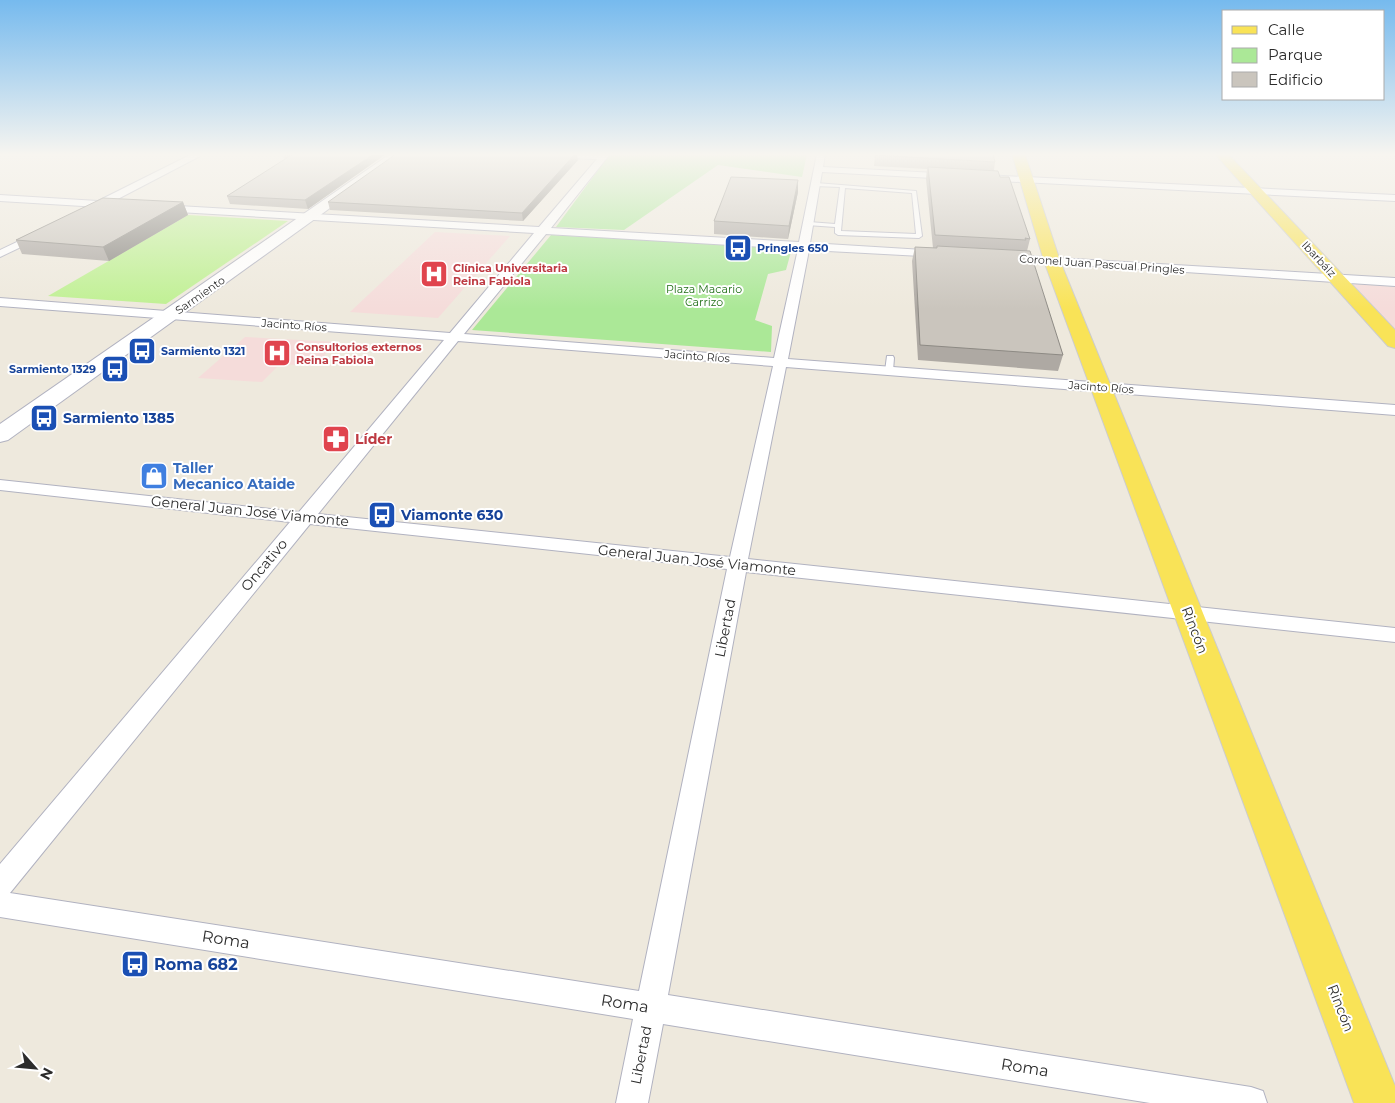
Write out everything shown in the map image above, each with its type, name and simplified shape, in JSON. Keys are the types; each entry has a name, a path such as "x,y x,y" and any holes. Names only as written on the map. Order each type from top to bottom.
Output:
{"main road":[{"name":"Sarmiento","path":"0,435 328,205"},
{"name":"Rincón","path":"1034,205 1052,261 1378,1103"},
{"name":"Ibarbálz","path":"1269,205 1395,342"}],"street":[{"path":"84,212 97,205"},
{"path":"121,205 129,206"},
{"name":"Oncativo","path":"0,884 563,205"},
{"name":"Libertad","path":"632,1103 738,565 782,362 812,205"},
{"path":"149,207 953,255"},
{"path":"0,254 50,229"},
{"name":"Coronel Juan Pascual Pringles","path":"993,257 1395,282"},
{"name":"Jacinto Ríos","path":"0,302 782,362 889,364 1101,387 1395,410"},
{"name":"General Juan José Viamonte","path":"0,485 1395,634"},
{"name":"Roma","path":"0,904 1251,1103"}],"lane":[{"path":"841,205 838,233 919,236 915,205"},
{"path":"809,224 838,226"}],"shaded area":[{"name":"Clínica Universitaria Reina Fabiola","path":"435,232 510,236 438,318 350,312"},
{"path":"1352,284 1395,287 1395,329"},
{"name":"Consultorios externos Reina Fabiola","path":"245,337 337,342 314,366 280,364 262,382 198,378"}],"green space":[{"path":"572,205 659,205 624,230 556,227"},
{"path":"188,215 288,221 166,304 48,296"},
{"name":"Plaza Macario Carrizo","path":"551,235 792,248 786,270 768,274 755,320 772,326 771,352 472,330"}],"building":[{"path":"88,205 177,205 103,247 16,240"},
{"path":"389,205 529,205 522,213"},
{"path":"720,205 793,205 789,226 714,221"},
{"path":"932,205 1019,205 1030,239 1025,238 1026,240 935,235"},
{"path":"937,246 1030,251 1063,355 920,345 915,247 937,248"}],"place":[{"name":"Pringles 650","path":"738,248"},
{"name":"Clínica Universitaria Reina Fabiola","path":"434,274"},
{"name":"Sarmiento 1321","path":"142,351"},
{"name":"Consultorios externos Reina Fabiola","path":"277,353"},
{"name":"Sarmiento 1329","path":"115,369"},
{"name":"Sarmiento 1385","path":"44,418"},
{"name":"Líder","path":"336,439"},
{"name":"Taller Mecanico Ataide","path":"154,476"},
{"name":"Viamonte 630","path":"382,515"},
{"name":"Roma 682","path":"135,964"}]}
